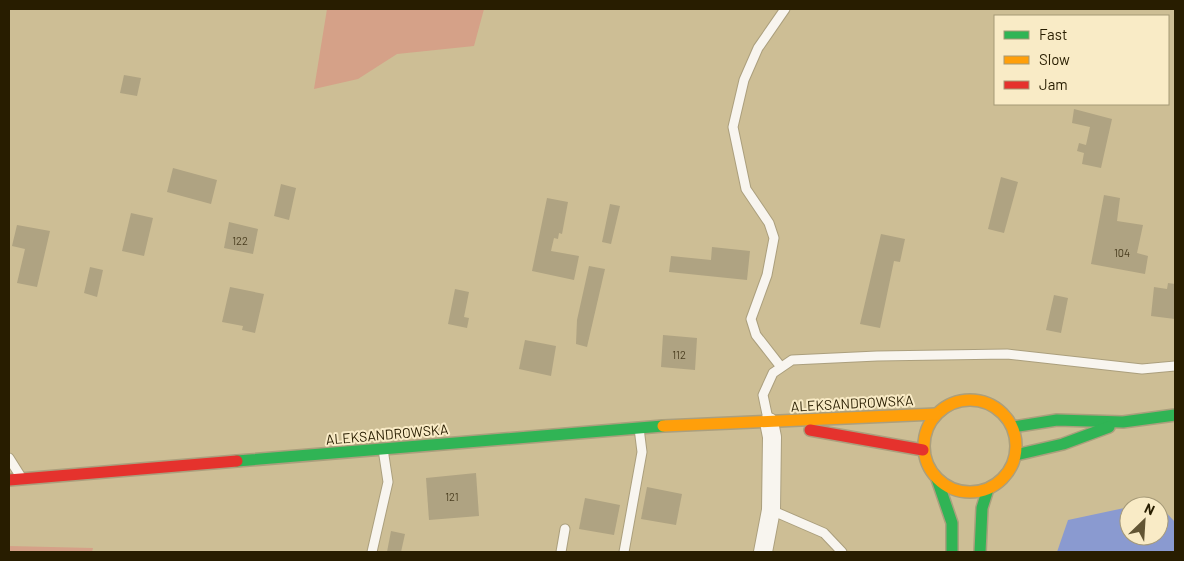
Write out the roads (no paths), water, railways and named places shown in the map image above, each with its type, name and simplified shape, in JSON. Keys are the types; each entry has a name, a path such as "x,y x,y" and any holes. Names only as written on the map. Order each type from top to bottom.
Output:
{"main road":[{"path":"978,399 998,409 1013,427 1017,441 1016,455 1006,475 988,489 975,492 961,491 948,487 937,479 930,470 924,450 928,424 936,414 955,402 978,399"},
{"name":"ALEKSANDROWSKA","path":"9,480 639,428 936,414"},
{"path":"1013,427 1057,420 1123,422 1175,416"},
{"name":"ALEKSANDROWSKA","path":"769,422 924,450"},
{"path":"1016,455 1063,444 1123,422"},
{"path":"937,479 952,523 952,552"},
{"path":"980,552 982,508 988,489"}],"street":[{"path":"763,552 771,510 772,437 769,422"}],"lane":[{"path":"781,367 756,335 751,319 767,275 774,238 769,223 746,189 733,127 744,80 758,48 785,9"},
{"path":"769,422 763,395 773,373 792,360 1007,354 1142,368 1175,366"},
{"path":"624,552 642,452 639,428"},
{"path":"372,552 388,482 384,449"},
{"path":"9,458 22,479"},
{"path":"771,510 824,533 842,552"},
{"path":"562,552 565,528"}],"water":[{"path":"1119,509 1119,546 1169,546 1169,516 1175,522 1175,552 1057,552 1068,520"}]}
